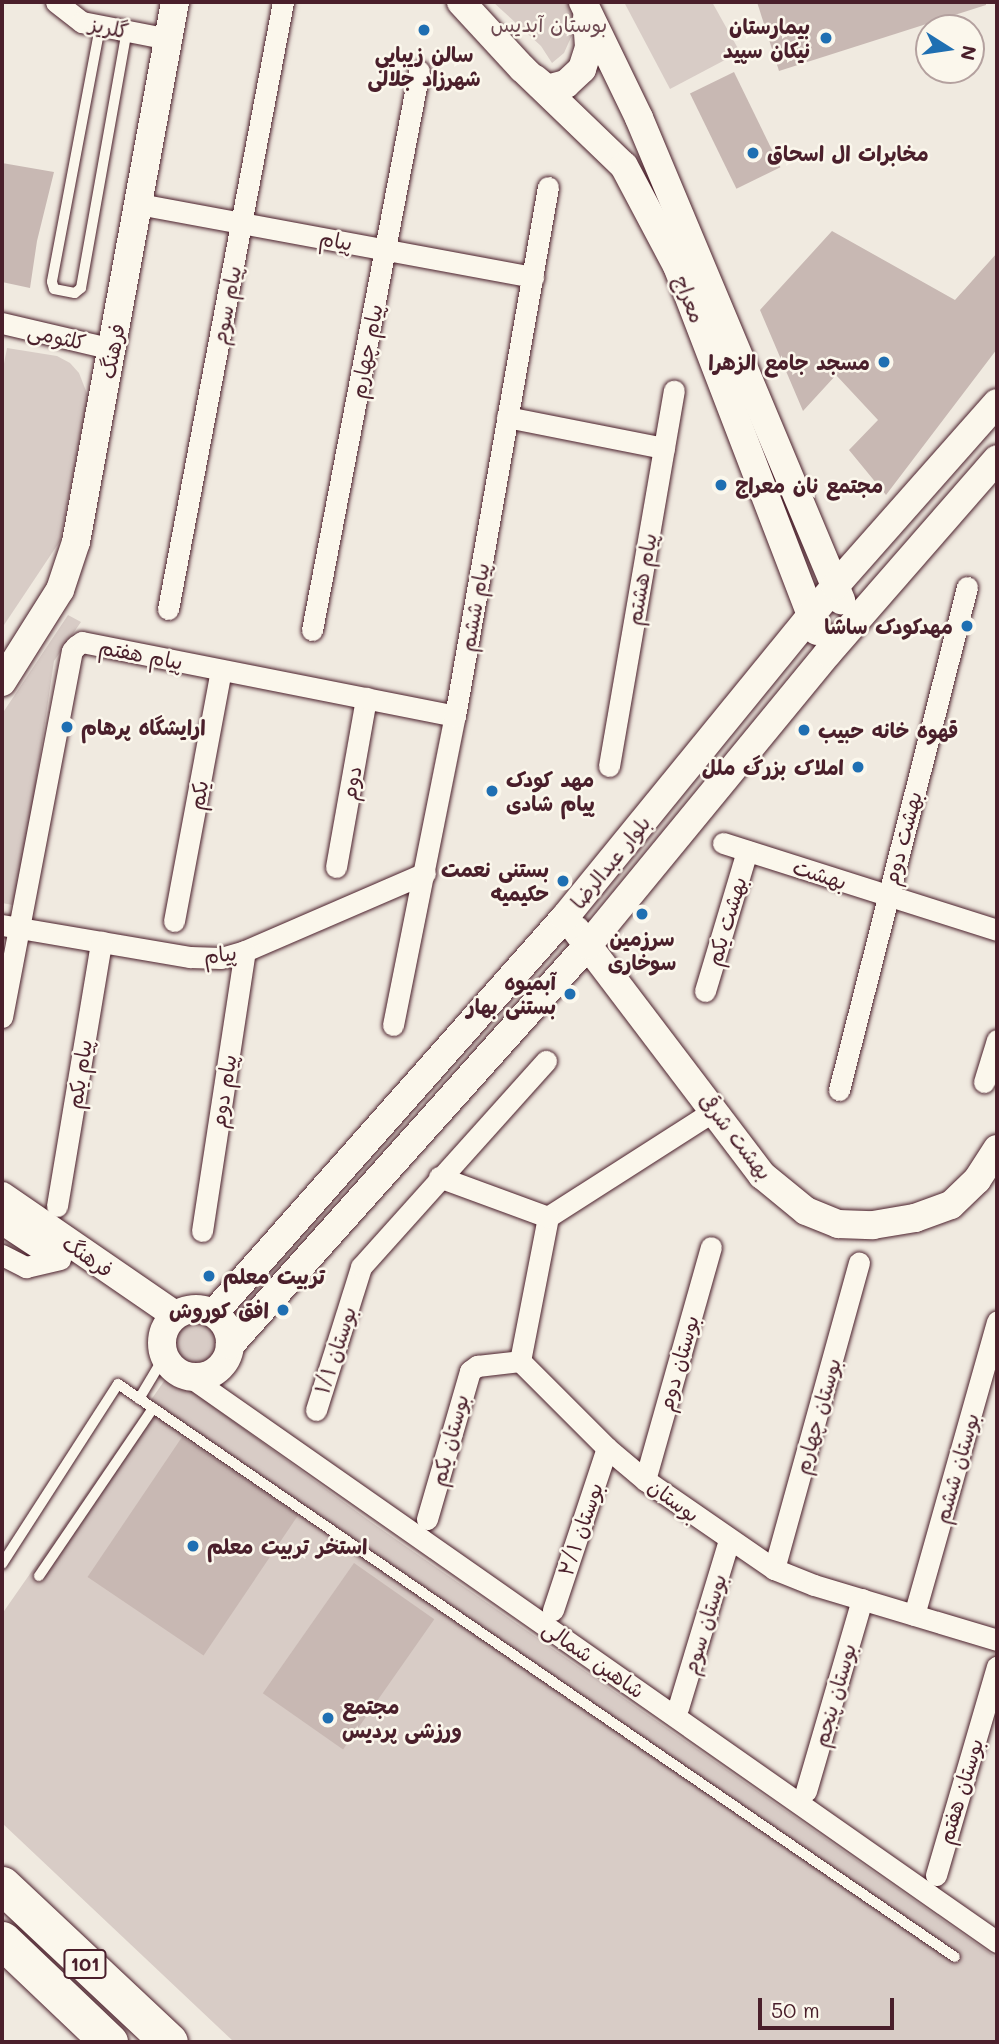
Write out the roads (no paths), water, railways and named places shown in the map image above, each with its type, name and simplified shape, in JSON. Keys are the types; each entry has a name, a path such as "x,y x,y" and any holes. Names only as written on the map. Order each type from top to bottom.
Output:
{"highway":[{"name":"101","path":"2,1885 169,2042"},
{"name":"101","path":"2,1940 109,2042"}],"main road":[{"name":"فرهنگ","path":"2,682 60,590 72,554 113,349 175,2"},
{"name":"معراج","path":"461,2 522,68 624,166 677,266 811,616 828,653"},
{"name":"معراج","path":"585,5 639,117 852,625"},
{"path":"522,68 547,89 566,84 582,69 589,47 585,5"},
{"name":"بلوار عبدالرضا","path":"214,1313 565,917 835,586 997,402"},
{"name":"بلوار عبدالرضا","path":"230,1345 588,945 828,653 997,459"},
{"name":"بهشت شرقی","path":"565,917 762,1175 806,1211 838,1224 873,1225 915,1219 951,1205 977,1180 997,1149"},
{"name":"فرهنگ","path":"2,1196 169,1322"},
{"name":"فرهنگ","path":"2,1220 60,1259 169,1322"},
{"path":"194,1308 214,1313 226,1327 230,1345 221,1366 202,1377 190,1377 170,1366 164,1357 162,1338 169,1322 194,1308"}],"street":[{"name":"گلریز","path":"56,2 82,22 169,39"},
{"name":"پیام سوم","path":"168,609 283,2"},
{"name":"پیام چهارم","path":"312,630 419,71"},
{"name":"پیام ششم","path":"393,1025 455,716 548,187"},
{"name":"پیام","path":"139,204 533,277"},
{"name":"کلثومی","path":"2,323 113,349"},
{"name":"پیام هشتم","path":"609,766 674,391"},
{"path":"507,417 664,448"},
{"name":"بهشت دوم","path":"839,1090 968,587"},
{"name":"پیام هفتم","path":"2,1017 10,927 72,651 82,642 455,716"},
{"name":"یکم","path":"174,921 221,670"},
{"name":"دوم","path":"336,867 366,698"},
{"name":"بهشت","path":"723,842 997,930"},
{"name":"بهشت یکم","path":"705,991 747,851"},
{"name":"پیام","path":"10,927 190,957 221,958 245,951 425,873"},
{"name":"پیام یکم","path":"57,1206 101,942"},
{"name":"پیام دوم","path":"202,1231 245,951"},
{"path":"984,1082 997,1040"},
{"name":"بوستان ۱/۱","path":"316,1410 361,1267 545,1061"},
{"path":"520,1361 548,1217 715,1110"},
{"path":"439,1177 548,1217"},
{"name":"بوستان دوم","path":"645,1480 711,1247"},
{"path":"2,1255 26,1268 60,1259"},
{"name":"بوستان چهارم","path":"774,1569 859,1263"},
{"name":"بوستان ششم","path":"914,1615 997,1322"},
{"name":"بوستان","path":"520,1361 607,1448 645,1480 729,1541 774,1569 997,1640"},
{"name":"بوستان یکم","path":"428,1519 470,1371 477,1366 520,1361"},
{"name":"شاهین شمالی","path":"190,1377 997,1942"},
{"name":"بوستان ۲/۱","path":"553,1610 607,1448"},
{"name":"بوستان سوم","path":"678,1708 729,1541"},
{"name":"بوستان پنجم","path":"806,1791 862,1599"},
{"name":"بوستان هفتم","path":"936,1875 997,1667"}],"lane":[{"path":"100,27 52,282 54,289 75,293 81,288 127,31"},
{"path":"139,1399 164,1357"},
{"path":"2,1564 118,1384 955,1957"},
{"path":"39,1576 153,1408"}],"place":[{"name":"سالن زيبايي شهرزاد جلالى","path":"424,30"},
{"name":"بیمارستان نیکان سپید","path":"826,38"},
{"name":"مخابرات ال اسحاق","path":"753,153"},
{"name":"مسجد جامع الزهرا","path":"884,362"},
{"name":"مجتمع نان معراج","path":"721,485"},
{"name":"مهدکودک ساشا","path":"967,626"},
{"name":"ارایشگاه پرهام","path":"67,727"},
{"name":"قهوه خانه حبیب","path":"804,730"},
{"name":"املاک بزرگ ملل","path":"858,767"},
{"name":"مهد کودک پیام شادی","path":"492,791"},
{"name":"بستنی نعمت حکیمیه","path":"563,881"},
{"name":"سرزمین سوخاری","path":"642,914"},
{"name":"آبمیوه بستنی بهار","path":"570,994"},
{"name":"تربیت معلم","path":"209,1276"},
{"name":"افق کوروش","path":"283,1310"},
{"name":"استخر تربیت معلم","path":"193,1546"},
{"name":"مجتمع ورزشی پردیس","path":"328,1718"}],"park label":[{"name":"بوستان آبدیس","path":"549,24"}]}
